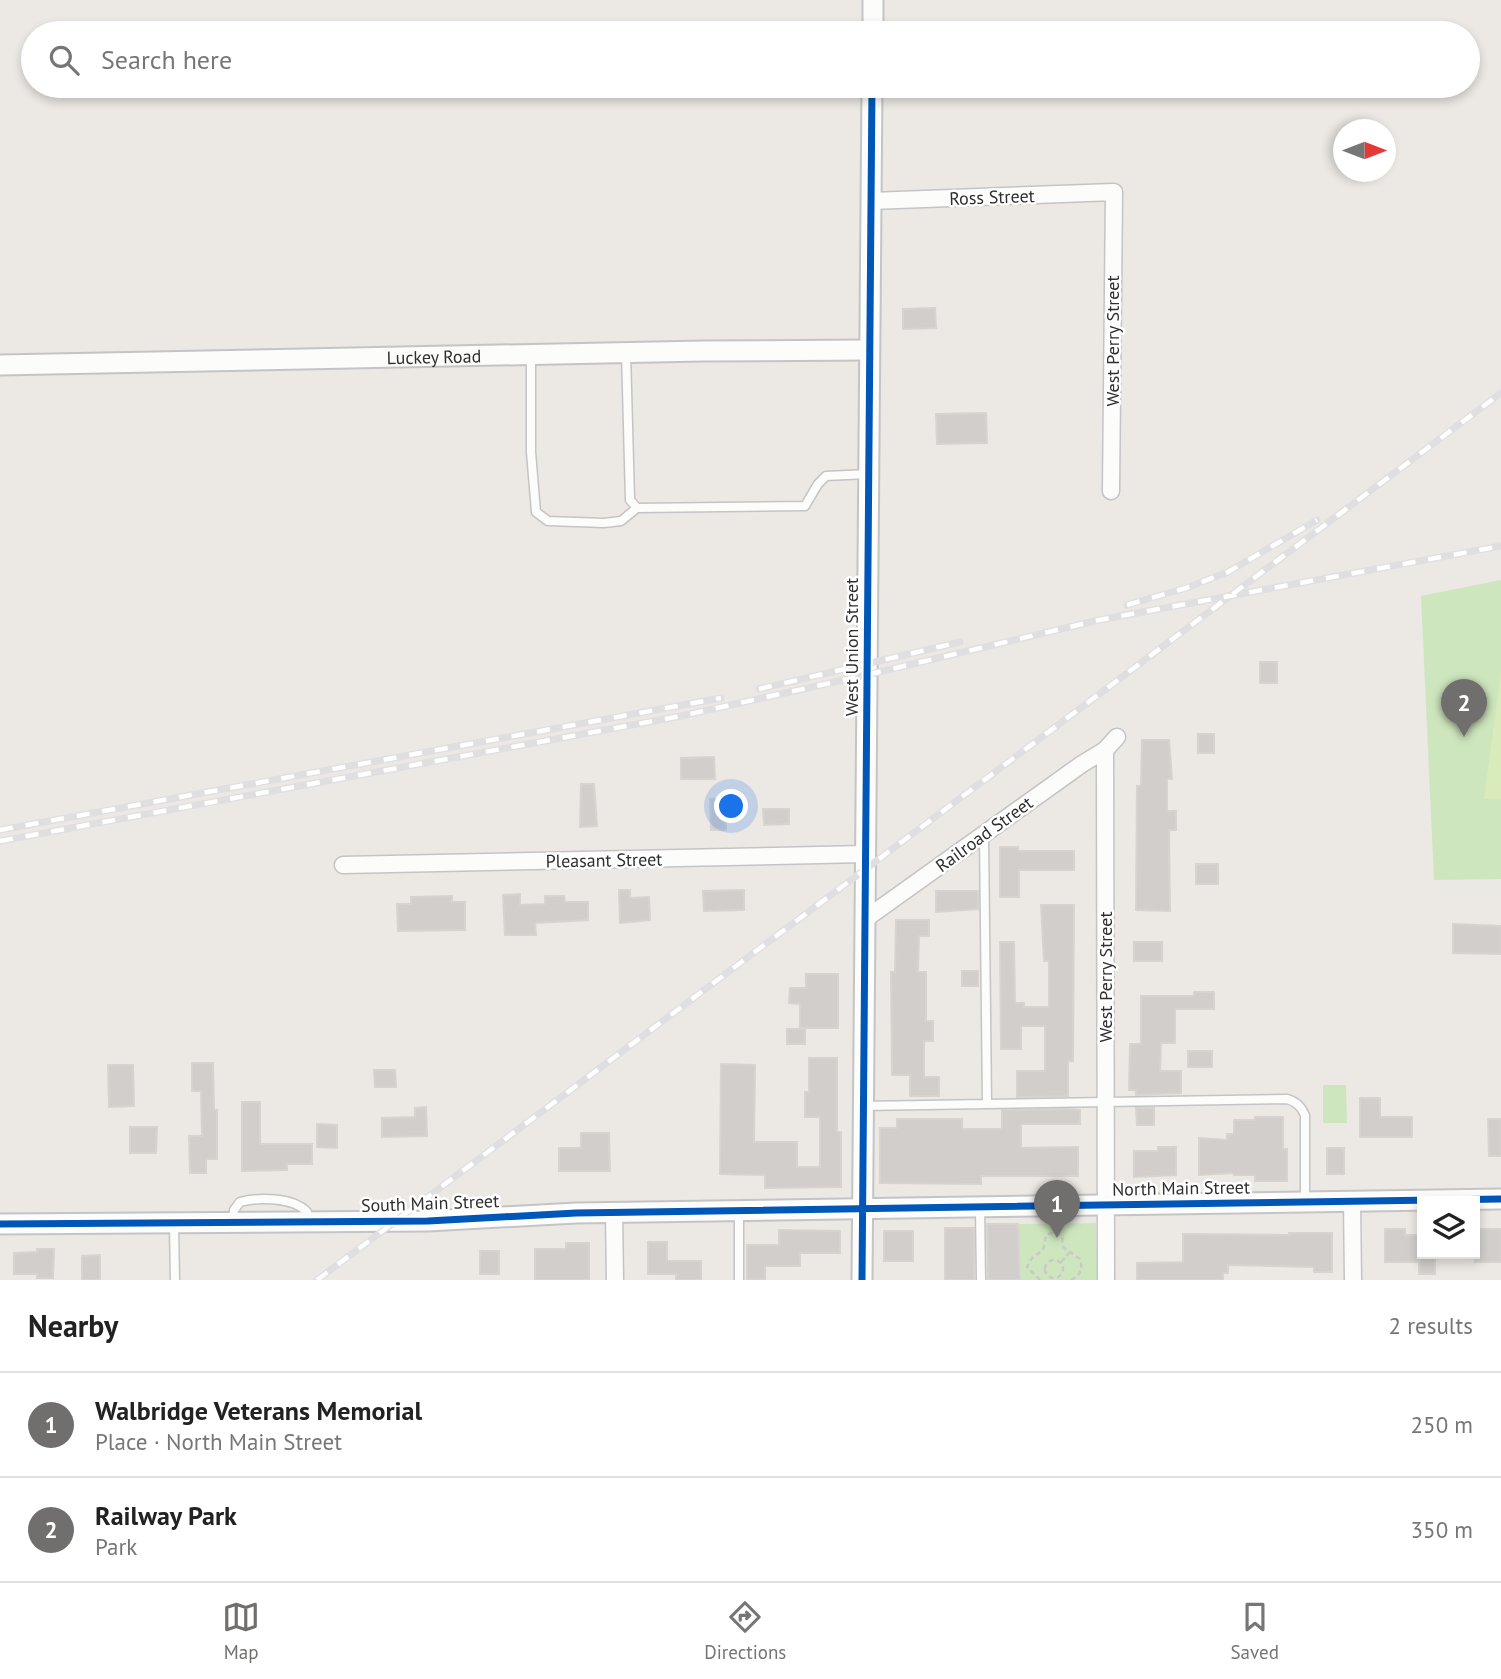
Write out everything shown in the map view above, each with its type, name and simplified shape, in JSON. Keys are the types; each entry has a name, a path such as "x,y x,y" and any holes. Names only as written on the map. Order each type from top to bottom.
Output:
{"street":[{"path":"873,0 873,21"},
{"name":"West Union Street","path":"862,1280 872,98"},
{"name":"Ross Street","path":"871,201 1114,192"},
{"name":"West Perry Street","path":"1111,491 1114,192"},
{"name":"Luckey Road","path":"0,365 626,352 869,350"},
{"name":"Railroad Street","path":"864,920 1105,750 1117,737"},
{"name":"West Perry Street","path":"1105,750 1106,1280"},
{"name":"Pleasant Street","path":"344,865 864,854"},
{"name":"North Main Street","path":"861,1208 1501,1199"},
{"path":"1352,1201 1353,1280"},
{"name":"South Main Street","path":"0,1224 428,1221 614,1213 861,1208"},
{"path":"614,1213 615,1280"}],"lane":[{"path":"626,352 630,500 637,508"},
{"path":"531,355 531,452 536,512 548,521 621,521 637,508 805,506 826,476 868,474"},
{"path":"984,835 987,1104"},
{"path":"862,1106 1287,1099 1294,1101 1305,1115 1305,1202"},
{"path":"980,1206 981,1280"},
{"path":"739,1210 739,1280"},
{"path":"174,1222 175,1280"}],"path":[{"path":"1054,1224 1054,1232"},
{"path":"1048,1275 1041,1280 1027,1267 1032,1258 1042,1250 1046,1235 1054,1232 1062,1236 1063,1247 1080,1259 1080,1273 1071,1280"},
{"path":"1061,1262 1069,1253"},
{"path":"1056,1259 1061,1262 1064,1267 1061,1275 1055,1278 1048,1275 1045,1268 1048,1262 1056,1259"},
{"path":"1061,1275 1066,1280"}],"green space":[{"path":"1501,580 1501,879 1434,880 1421,596"},
{"path":"1501,671 1501,799 1484,799"},
{"path":"1323,1085 1346,1085 1347,1123 1323,1123"},
{"path":"1096,1223 1097,1280 1020,1280 1018,1224"}],"building":[{"path":"935,308 936,328 903,329 903,309"},
{"path":"986,413 987,443 937,444 936,414"},
{"path":"1260,662 1277,662 1277,683 1260,683"},
{"path":"1198,734 1214,734 1214,753 1198,753"},
{"path":"1142,740 1169,740 1172,779 1167,779 1167,811 1176,811 1176,830 1169,830 1170,911 1136,910 1137,786 1141,786"},
{"path":"714,757 715,779 681,779 681,758"},
{"path":"581,784 594,784 597,826 580,827"},
{"path":"725,798 726,830 711,830 710,799"},
{"path":"763,809 789,809 789,824 764,825"},
{"path":"1000,847 1018,847 1018,851 1074,851 1074,870 1019,870 1019,897 1000,897"},
{"path":"1196,864 1218,864 1218,884 1196,884"},
{"path":"619,890 630,890 630,898 649,897 650,920 620,923"},
{"path":"744,890 744,910 704,911 703,891"},
{"path":"936,891 978,891 978,909 936,912"},
{"path":"520,894 520,905 545,904 545,896 564,896 565,902 588,902 588,920 535,923 536,935 505,935 503,895"},
{"path":"452,896 452,902 465,902 465,930 398,931 397,904 411,904 411,897"},
{"path":"1041,905 1074,905 1073,1061 1068,1061 1068,1096 1017,1097 1017,1071 1045,1071 1045,1026 1021,1026 1021,1049 1001,1049 1000,942 1014,942 1015,1003 1024,1003 1024,1007 1049,1007 1049,961 1044,961"},
{"path":"896,920 929,920 929,936 919,936 918,972 926,972 926,1021 933,1021 933,1041 924,1041 924,1077 939,1077 939,1096 910,1096 910,1075 892,1075 891,972 895,972"},
{"path":"1453,924 1501,926 1501,954 1453,953"},
{"path":"1134,942 1162,942 1162,961 1134,961"},
{"path":"962,971 978,971 978,986 962,986"},
{"path":"806,974 838,974 838,1028 800,1028 800,1004 789,1003 790,988 806,988"},
{"path":"1194,992 1214,992 1214,1009 1175,1009 1175,1043 1161,1043 1160,1071 1181,1071 1181,1093 1136,1095 1136,1090 1129,1090 1130,1044 1141,1044 1141,996 1194,996"},
{"path":"787,1029 805,1029 805,1044 787,1044"},
{"path":"1188,1051 1212,1051 1212,1067 1188,1067"},
{"path":"809,1058 837,1058 837,1132 841,1132 841,1187 765,1188 765,1175 720,1174 721,1064 755,1065 754,1142 797,1142 797,1167 820,1167 820,1117 805,1117 805,1092 809,1092"},
{"path":"192,1063 213,1063 217,1159 206,1159 206,1173 190,1173 189,1136 202,1136 201,1091 192,1091"},
{"path":"108,1065 133,1065 134,1106 109,1107"},
{"path":"374,1070 395,1070 396,1087 375,1087"},
{"path":"1360,1098 1380,1098 1380,1117 1412,1117 1412,1137 1360,1137"},
{"path":"242,1102 260,1102 260,1144 312,1144 312,1164 287,1164 287,1170 242,1171"},
{"path":"426,1107 427,1136 382,1137 382,1118 415,1117 415,1108"},
{"path":"1136,1108 1154,1108 1154,1125 1137,1125"},
{"path":"1002,1110 1080,1110 1080,1124 1021,1124 1021,1148 1078,1147 1078,1176 981,1176 981,1184 880,1183 880,1128 897,1128 897,1119 962,1119 962,1129 1002,1129"},
{"path":"1255,1117 1283,1117 1287,1181 1255,1181 1255,1175 1234,1173 1199,1175 1199,1138 1227,1140 1227,1134 1234,1134 1234,1120 1255,1120"},
{"path":"1488,1119 1501,1119 1501,1156 1489,1156"},
{"path":"317,1124 337,1125 337,1148 317,1147"},
{"path":"130,1127 157,1127 156,1153 130,1153"},
{"path":"581,1133 609,1133 610,1171 559,1171 559,1148 581,1148"},
{"path":"1158,1147 1176,1147 1176,1175 1134,1177 1134,1151 1158,1151"},
{"path":"1327,1148 1344,1148 1344,1174 1327,1174"},
{"path":"987,1224 1018,1224 1020,1280 988,1280"},
{"path":"945,1228 974,1228 974,1280 945,1280"},
{"path":"1385,1229 1405,1229 1405,1235 1417,1235 1417,1259 1435,1259 1435,1274 1419,1274 1419,1262 1385,1262"},
{"path":"1480,1229 1501,1229 1501,1262 1475,1262 1475,1259 1480,1259"},
{"path":"779,1230 840,1231 840,1253 800,1253 800,1266 765,1266 765,1279 747,1279 747,1245 779,1245"},
{"path":"884,1231 913,1231 913,1261 884,1261"},
{"path":"1332,1233 1332,1272 1314,1272 1314,1267 1228,1265 1228,1273 1223,1273 1223,1280 1137,1280 1137,1263 1183,1262 1183,1234"},
{"path":"648,1242 667,1242 667,1261 701,1261 701,1280 676,1280 676,1274 648,1274"},
{"path":"566,1243 589,1243 589,1280 535,1280 535,1249 566,1249"},
{"path":"37,1249 54,1249 53,1278 37,1278 37,1274 14,1274 14,1253 37,1252"},
{"path":"480,1251 499,1251 499,1274 480,1274"},
{"path":"100,1255 100,1280 82,1280 82,1256"}],"railway":[{"path":"317,1280 1501,393"},
{"path":"1127,605 1186,588 1228,572 1317,520"},
{"path":"0,841 681,716 1099,620 1501,546"},
{"path":"759,689 960,642"},
{"path":"0,830 721,698"}],"cycle path":[{"path":"862,1280 872,98"},
{"path":"0,1224 428,1221 576,1213 1501,1199"}],"place":[{"name":"Railway Park","path":"1464,737"},
{"name":"Walbridge Veterans Memorial","path":"1057,1238"}]}
